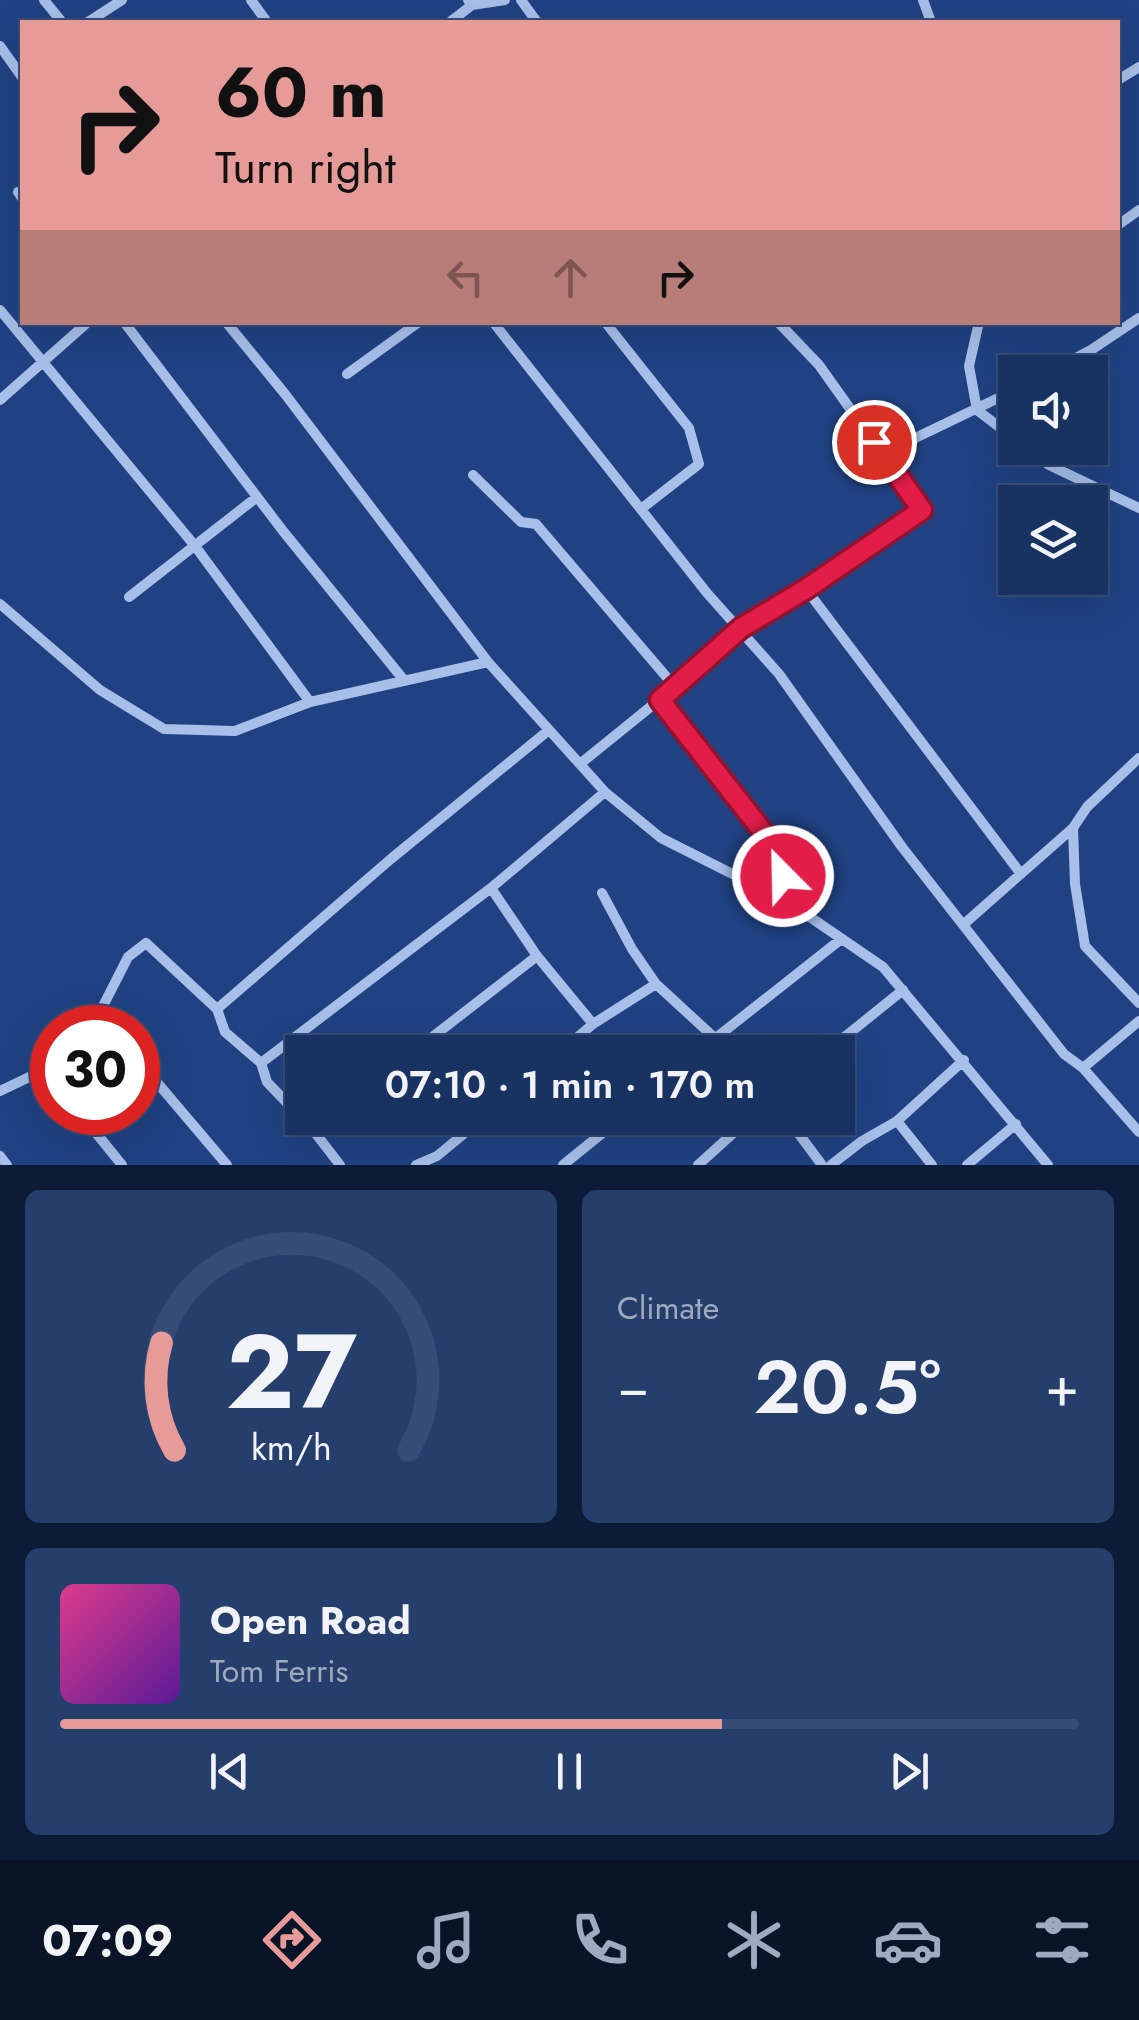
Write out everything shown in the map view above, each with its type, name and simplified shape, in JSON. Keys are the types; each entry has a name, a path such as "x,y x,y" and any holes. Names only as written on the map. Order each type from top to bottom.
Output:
{"street":[{"path":"44,0 60,20"},
{"path":"91,20 122,0"},
{"path":"470,3 505,0"},
{"path":"0,46 20,75"},
{"path":"0,310 195,546 310,702"},
{"path":"1081,355 1139,318"},
{"path":"0,400 85,325"},
{"path":"126,325 404,679"},
{"path":"228,325 488,662 605,792 660,838 788,902 883,967 1048,1165"},
{"path":"348,374 415,325"},
{"path":"494,325 706,592 779,674 902,847 1064,1054 1083,1068 1139,1132"},
{"path":"607,325 690,428 699,464 640,509"},
{"path":"580,764 741,628 922,510 819,366 781,325"},
{"path":"978,325 969,366 977,410 998,426"},
{"path":"882,454 998,399"},
{"path":"1049,465 1139,508"},
{"path":"473,475 521,522 536,524 675,687"},
{"path":"129,597 258,497"},
{"path":"806,589 1022,874"},
{"path":"0,604 100,690 164,729 235,731 310,702 488,662"},
{"path":"660,700 778,851 788,902"},
{"path":"217,1009 392,858 549,730"},
{"path":"964,924 1073,828 1087,807 1139,758"},
{"path":"261,1063 491,888 605,792"},
{"path":"1073,828 1075,884 1084,946 1139,1003"},
{"path":"491,888 537,956 593,1024"},
{"path":"602,893 656,984 714,1035"},
{"path":"716,1035 840,940"},
{"path":"103,1005 128,957 146,943 217,1009 225,1032 261,1063 267,1082 285,1101"},
{"path":"434,1035 537,956"},
{"path":"580,1035 656,984"},
{"path":"847,1035 903,990"},
{"path":"1083,1068 1139,1021"},
{"path":"832,1165 862,1141 897,1121 964,1060"},
{"path":"0,1090 30,1076"},
{"path":"160,1086 227,1165"},
{"path":"897,1121 932,1165"},
{"path":"967,1165 1016,1124"},
{"path":"97,1135 122,1165"},
{"path":"317,1135 340,1165"},
{"path":"416,1165 441,1161 466,1135"},
{"path":"563,1165 600,1135"},
{"path":"698,1165 731,1135"},
{"path":"799,1135 822,1165"},
{"path":"0,1156 7,1165"}],"route":[{"path":"783,876 778,851 660,700 741,628 922,510 874,442"}]}
